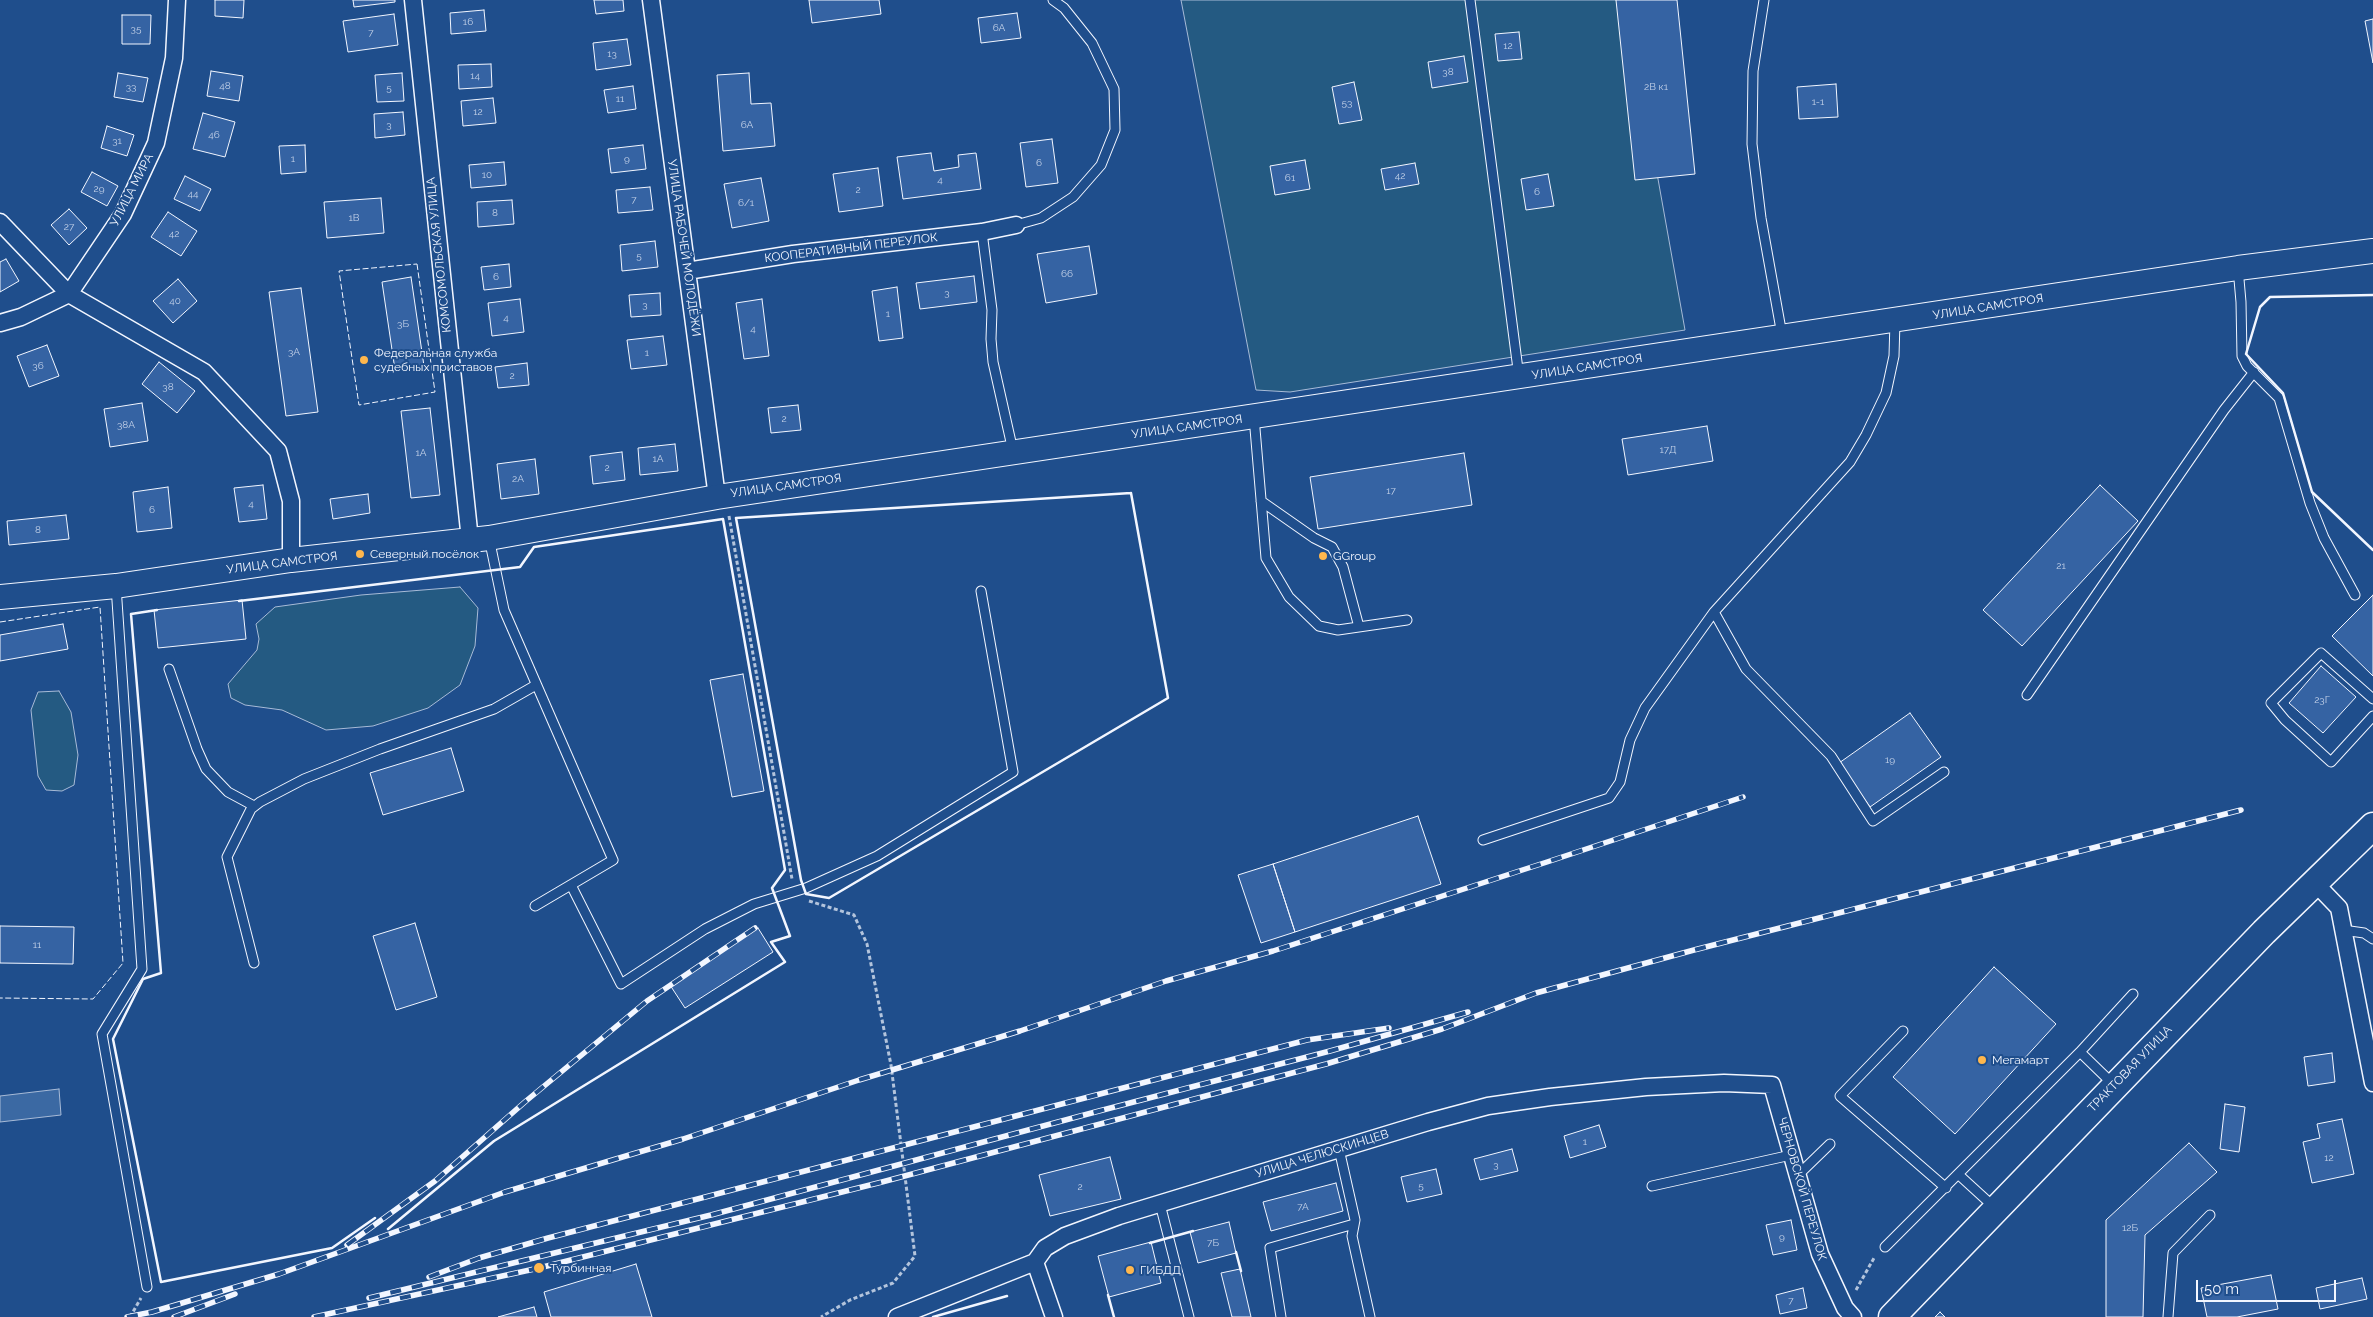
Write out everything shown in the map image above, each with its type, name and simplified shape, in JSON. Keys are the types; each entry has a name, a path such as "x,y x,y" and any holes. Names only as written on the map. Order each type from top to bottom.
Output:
{"main road":[{"name":"ТРАКТОВАЯ УЛИЦА","path":"1892,1317 2264,932 2373,826"}],"street":[{"name":"УЛИЦА МИРА","path":"69,294 123,214 156,143 174,58 176,0"},
{"name":"КОМСОМОЛЬСКАЯ УЛИЦА","path":"413,0 480,539"},
{"name":"УЛИЦА РАБОЧЕЙ МОЛОДЁЖИ","path":"652,0 687,271 722,502"},
{"path":"0,222 69,294 204,372 278,451 291,501 291,560"},
{"name":"КООПЕРАТИВНЫЙ ПЕРЕУЛОК","path":"687,271 793,254 982,232 1016,225"},
{"name":"УЛИЦА САМСТРОЯ","path":"0,597 116,586 291,560 480,539 722,502 1013,453 2238,268 2373,251"},
{"path":"0,323 21,317 69,294"},
{"path":"2314,883 2338,908 2373,1083"},
{"name":"УЛИЦА ЧЕЛЮСКИНЦЕВ","path":"897,1317 1035,1262 1044,1248 1065,1236 1160,1204 1488,1106 1550,1096 1646,1087 1724,1083 1772,1085"},
{"name":"ЧЕРНОВСКОЙ ПЕРЕУЛОК","path":"1772,1085 1820,1254 1845,1308 1853,1317"},
{"path":"1035,1262 1054,1317"}],"lane":[{"path":"1016,225 1041,218 1073,196 1101,165 1115,130 1114,89 1092,43 1064,8 1053,0"},
{"path":"1470,0 1519,378"},
{"path":"1764,0 1753,71 1752,144 1761,218 1782,338"},
{"path":"982,232 992,310 991,339 993,362 1013,453"},
{"path":"2238,268 2242,356 2254,372 2279,398 2310,503 2324,538 2355,595"},
{"path":"1482,840 1609,798 1620,782 1630,740 1645,708 1714,612 1850,462 1886,393 1894,356 1895,321"},
{"path":"2027,695 2224,410 2254,372"},
{"path":"1254,417 1266,558 1289,597 1319,626 1338,630 1407,620"},
{"path":"1261,501 1314,538 1332,547 1343,567 1359,627"},
{"path":"480,539 504,610 613,860 535,906"},
{"path":"116,586 142,969 102,1034 147,1287"},
{"path":"571,885 621,984 713,925 754,904 796,891 877,856 1013,772 981,591"},
{"path":"1714,612 1746,669 1831,756 1873,821 1944,772"},
{"path":"2373,699 2321,653 2271,703 2285,720 2331,762 2373,716"},
{"path":"169,669 206,770 228,792 254,806"},
{"path":"254,963 227,857 254,806 304,779 380,749 494,709 536,685"},
{"path":"2343,930 2364,933 2373,939"},
{"path":"1885,1247 2080,1052 2133,994"},
{"path":"1903,1031 1840,1096 1946,1188"},
{"path":"2080,1052 2115,1085"},
{"path":"1797,1176 1830,1144"},
{"path":"1339,1149 1355,1220 1352,1236 1370,1317"},
{"path":"1652,1186 1791,1155"},
{"path":"1959,1175 1996,1209"},
{"path":"1160,1204 1189,1317"},
{"path":"2168,1317 2173,1253 2210,1215"},
{"path":"1281,1317 1270,1248 1354,1224"}],"path":[{"path":"722,502 792,881 798,897 854,915 867,944 892,1066 915,1256 893,1283 850,1300 821,1317"},
{"path":"130,1317 147,1287"}],"shaded area":[{"path":"1181,0 1626,0 1685,330 1290,392 1256,390"},
{"path":"460,587 478,608 475,646 460,685 428,708 373,726 326,730 282,710 245,705 231,698 228,684 257,650 259,639 256,624 275,607 361,595"},
{"path":"59,691 71,712 78,755 74,785 62,791 46,790 38,776 31,710 38,692"},
{"path":"59,1089 61,1115 0,1122 0,1096"}],"building":[{"path":"215,0 244,0 243,18 215,16"},
{"path":"353,0 395,0 395,2 354,7"},
{"path":"594,0 623,0 624,11 596,14"},
{"path":"809,0 879,0 881,14 812,23"},
{"path":"1616,0 1677,0 1695,174 1635,180"},
{"path":"484,10 486,31 451,34 450,13"},
{"path":"1017,13 1021,38 981,43 978,18"},
{"path":"394,14 398,45 348,52 343,21"},
{"path":"122,15 151,15 150,44 122,44"},
{"path":"2373,19 2373,63 2365,21"},
{"path":"1519,32 1522,59 1498,61 1495,34"},
{"path":"627,39 631,65 596,70 593,43"},
{"path":"1464,56 1468,82 1432,88 1428,62"},
{"path":"491,64 492,87 459,89 458,65"},
{"path":"211,71 243,76 239,101 207,96"},
{"path":"118,73 148,78 143,102 114,97"},
{"path":"402,73 404,101 377,102 375,75"},
{"path":"749,73 751,104 771,103 775,146 723,151 717,75"},
{"path":"1354,82 1362,120 1339,124 1332,87"},
{"path":"1836,84 1838,117 1799,119 1797,87"},
{"path":"633,86 636,109 608,113 604,90"},
{"path":"493,98 496,123 463,126 461,101"},
{"path":"403,112 405,135 375,138 374,114"},
{"path":"203,113 235,122 225,157 193,149"},
{"path":"107,126 134,135 127,156 101,148"},
{"path":"1052,139 1058,183 1026,187 1020,143"},
{"path":"305,145 306,172 281,174 279,146"},
{"path":"643,145 646,169 611,173 608,149"},
{"path":"931,153 934,171 959,167 958,155 976,153 981,189 903,199 897,157"},
{"path":"1305,160 1310,189 1275,195 1270,166"},
{"path":"504,162 506,185 471,188 469,165"},
{"path":"1415,163 1419,184 1385,190 1381,169"},
{"path":"878,168 883,206 839,212 833,174"},
{"path":"92,172 118,186 107,206 81,192"},
{"path":"1548,174 1554,206 1526,210 1521,179"},
{"path":"185,176 211,189 200,211 174,199"},
{"path":"761,178 769,221 732,228 724,184"},
{"path":"650,187 653,210 618,213 616,190"},
{"path":"381,198 384,233 327,238 324,202"},
{"path":"512,200 514,224 478,227 477,202"},
{"path":"69,209 87,228 69,245 51,225"},
{"path":"168,212 197,231 181,256 151,237"},
{"path":"655,241 658,267 622,271 620,245"},
{"path":"1089,246 1097,294 1046,303 1037,254"},
{"path":"6,259 19,281 0,292 0,262"},
{"path":"509,264 511,287 484,290 481,267"},
{"path":"974,276 977,302 920,309 916,283"},
{"path":"411,277 424,366 395,370 382,282"},
{"path":"178,279 197,301 173,323 153,301"},
{"path":"897,287 903,338 879,341 872,291"},
{"path":"301,288 318,412 286,416 269,292"},
{"path":"660,293 661,315 631,317 629,295"},
{"path":"520,299 524,332 492,336 488,303"},
{"path":"762,299 769,356 744,359 736,303"},
{"path":"663,336 667,365 631,369 627,340"},
{"path":"47,345 59,376 29,387 17,356"},
{"path":"159,362 195,391 177,413 142,384"},
{"path":"527,363 529,385 498,388 495,367"},
{"path":"142,403 148,441 110,447 104,409"},
{"path":"798,405 801,430 771,433 768,408"},
{"path":"430,408 440,495 411,498 401,411"},
{"path":"1707,426 1713,461 1628,475 1622,439"},
{"path":"675,444 678,471 640,475 638,448"},
{"path":"622,452 625,480 593,484 590,456"},
{"path":"1464,453 1472,505 1318,529 1310,477"},
{"path":"535,459 539,494 501,499 497,464"},
{"path":"263,485 267,519 239,522 234,488"},
{"path":"2100,485 2138,521 2022,646 1983,610"},
{"path":"168,487 172,528 137,532 133,492"},
{"path":"368,494 370,513 333,519 330,499"},
{"path":"66,515 69,539 9,545 7,521"},
{"path":"2373,595 2373,676 2332,636"},
{"path":"242,600 246,639 158,648 154,610"},
{"path":"63,624 68,649 0,661 0,635"},
{"path":"2321,666 2356,697 2323,733 2289,703"},
{"path":"743,674 764,791 732,797 710,680"},
{"path":"1910,713 1941,757 1870,807 1839,763"},
{"path":"451,748 464,791 383,815 370,773"},
{"path":"1418,816 1441,884 1295,932 1273,864"},
{"path":"1273,864 1295,932 1261,943 1238,875"},
{"path":"415,923 437,997 396,1010 373,936"},
{"path":"0,926 74,927 73,964 0,963"},
{"path":"758,928 773,952 685,1008 670,985"},
{"path":"1994,967 2056,1024 1955,1134 1893,1077"},
{"path":"2332,1053 2335,1082 2308,1086 2304,1057"},
{"path":"2225,1104 2245,1107 2239,1152 2220,1149"},
{"path":"2342,1119 2354,1174 2312,1183 2303,1142 2320,1138 2317,1124"},
{"path":"1599,1125 1606,1147 1570,1158 1564,1136"},
{"path":"2189,1143 2217,1172 2145,1235 2143,1317 2106,1317 2106,1220"},
{"path":"1512,1149 1518,1171 1480,1180 1474,1159"},
{"path":"1110,1157 1121,1199 1050,1216 1039,1175"},
{"path":"1436,1169 1442,1194 1407,1202 1401,1177"},
{"path":"1336,1183 1343,1211 1271,1231 1263,1202"},
{"path":"1791,1220 1797,1250 1773,1255 1766,1225"},
{"path":"1229,1222 1236,1253 1198,1263 1190,1232"},
{"name":"ГИБДД","path":"1151,1242 1161,1283 1109,1297 1098,1256"},
{"path":"636,1264 652,1317 551,1317 544,1292"},
{"path":"1240,1269 1251,1317 1232,1317 1221,1273"},
{"path":"2271,1275 2278,1309 2237,1317 2207,1317 2201,1288"},
{"path":"2362,1278 2367,1299 2320,1309 2316,1288"},
{"path":"1803,1288 1807,1308 1780,1314 1776,1295"},
{"path":"534,1307 537,1317 498,1317"},
{"path":"1940,1312 1945,1317 1935,1317"}],"railway":[{"path":"127,1317 152,1312 279,1274 505,1192 683,1139 859,1080 1020,1031 1166,981 1273,951 1743,797"},
{"path":"314,1317 539,1268 882,1182 1326,1064 1442,1029 1536,993 1694,950 2241,810"},
{"path":"347,1245 435,1181 526,1101 647,1001 755,928"},
{"path":"369,1298 711,1215 1330,1051 1468,1012"},
{"path":"429,1277 479,1258 548,1238 1307,1040 1389,1028"},
{"path":"174,1317 235,1294"}],"fence":[{"path":"417,264 435,392 359,405 339,271 417,264"},
{"path":"0,622 100,607 123,963 93,999 0,998"}],"wall":[{"path":"2373,295 2270,297 2260,307 2246,354 2283,393 2312,492 2373,550"},
{"path":"1131,493 1168,698 829,898 806,894 801,880 736,518 1131,493"},
{"path":"239,601 520,567 534,547 723,519 785,870 772,888 790,936 771,942 785,962 494,1141 388,1229"},
{"path":"157,610 131,614 161,973 143,979 113,1039 161,1282 332,1248 375,1218"},
{"path":"1150,1243 1193,1231"},
{"path":"1236,1252 1241,1271"},
{"path":"1108,1295 1114,1317"},
{"path":"933,1317 1007,1296"}],"place":[{"name":"Федеральная служба судебных приставов","path":"364,360"},
{"name":"Северный посёлок","path":"360,554"},
{"name":"GGroup","path":"1323,556"},
{"name":"Мегамарт","path":"1982,1060"},
{"name":"Турбинная","path":"539,1268"},
{"name":"ГИБДД","path":"1130,1270"}]}
